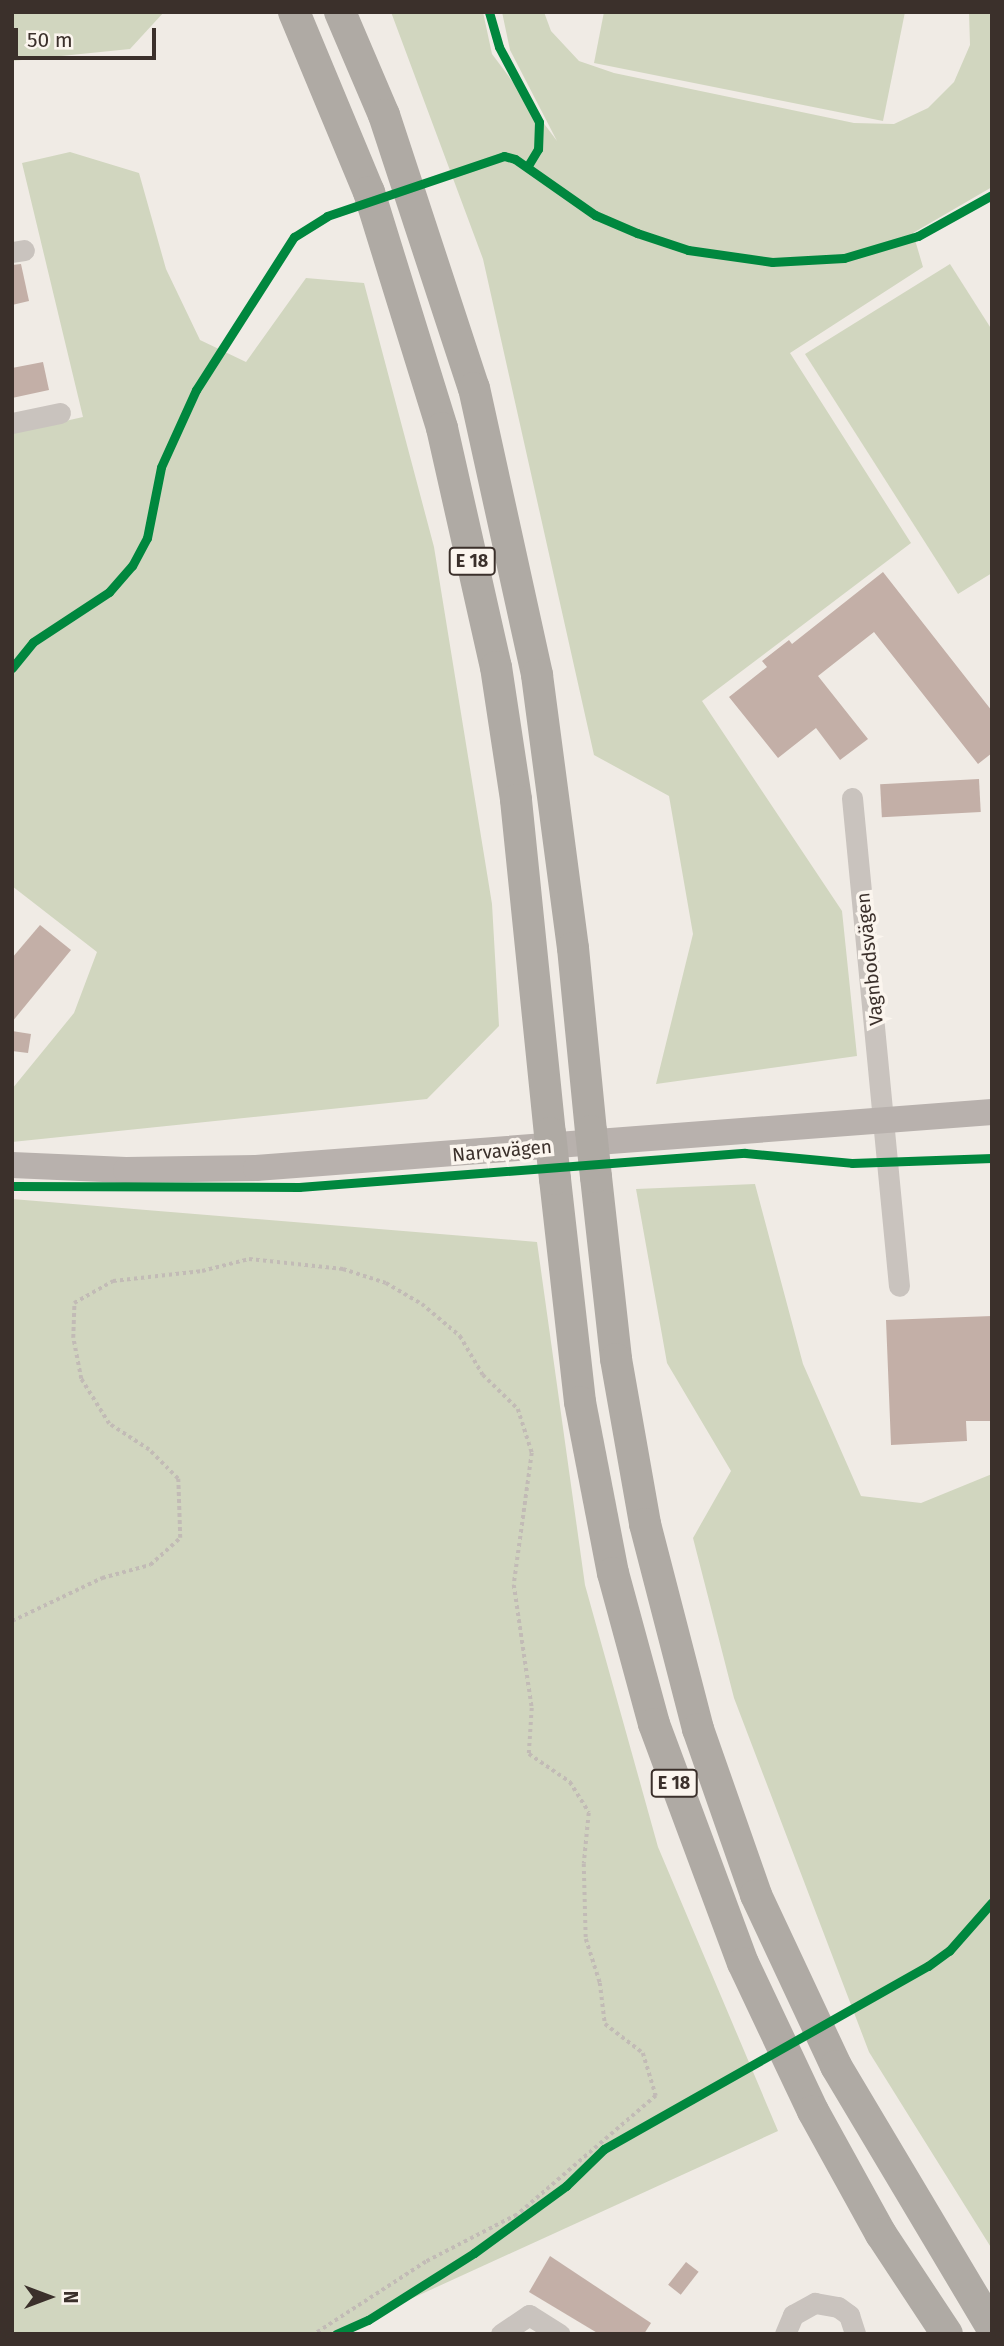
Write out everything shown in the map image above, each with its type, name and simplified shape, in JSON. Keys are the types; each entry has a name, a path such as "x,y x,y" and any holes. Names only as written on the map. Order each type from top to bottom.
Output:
{"highway":[{"name":"E 18","path":"294,12 369,192 431,387 496,667 514,787 580,1402 613,1573 654,1724 743,1963 807,2099 881,2234 947,2334"},
{"name":"E 18","path":"340,12 384,115 474,388 537,675 570,921 616,1359 645,1524 703,1742 756,1895 836,2066 992,2328"}],"main road":[{"name":"Narvavägen","path":"12,1165 126,1170 256,1168 992,1112"}],"street":[{"path":"12,423 60,413"},
{"name":"Vagnbodsvägen","path":"852,798 899,1286"},
{"path":"785,2334 793,2315 814,2303 830,2304 849,2315 855,2334"},
{"path":"501,2334 529,2315 559,2334"}],"path":[{"path":"12,1621 102,1578 150,1565 180,1538 178,1479 149,1450 108,1424 81,1379 73,1338 74,1303 113,1281 202,1271 249,1259 343,1269 386,1283 422,1304 460,1336 484,1376 519,1409 532,1453 514,1585 532,1708 529,1754 570,1782 589,1813 583,1864 586,1939 600,1983 605,2024 643,2053 656,2096 517,2215 426,2262 315,2334"}],"green space":[{"path":"12,12 164,12 130,49 12,61"},
{"path":"391,12 483,12 492,54 557,141 510,50 502,12 544,12 551,31 579,61 614,73 854,123 894,124 928,108 954,82 970,45 969,12 992,12 992,187 913,233 923,267 790,353 911,543 702,701 842,911 857,1056 656,1084 693,934 669,796 594,755 483,259"},
{"path":"604,12 905,12 883,121 594,63"},
{"path":"70,152 139,173 166,269 200,340 246,362 306,278 364,283 434,547 492,904 499,1026 427,1099 12,1142 12,1089 74,1013 97,952 12,886 12,433 83,417 22,163"},
{"path":"950,264 992,330 992,573 958,594 805,354"},
{"path":"755,1184 803,1364 861,1496 921,1503 992,1474 992,2249 869,2052 734,1698 693,1538 731,1471 667,1363 636,1189"},
{"path":"12,1199 537,1242 585,1585 658,1847 778,2131 334,2334 12,2334"}],"building":[{"path":"21,264 29,301 12,305 12,265"},
{"path":"43,362 49,390 12,398 12,368"},
{"path":"883,572 992,711 992,753 978,764 874,632 818,676 868,739 840,760 816,728 778,758 729,697 767,667 762,661 789,640 792,644"},
{"path":"979,779 981,812 882,817 880,784"},
{"path":"40,925 71,950 12,1022 12,958"},
{"path":"12,1031 31,1034 28,1053 12,1051"},
{"path":"992,1316 992,1421 966,1421 967,1441 891,1445 886,1320"},
{"path":"550,2256 651,2323 644,2334 599,2334 529,2292"},
{"path":"686,2262 699,2272 681,2295 668,2285"}],"cycle path":[{"path":"489,12 499,47 539,122 538,149 527,167"},
{"path":"12,668 33,642 109,592 132,566 147,538 161,467 196,390 294,237 327,216 504,156 515,159 595,215 637,233 688,250 772,262 844,258 918,236 992,195"},
{"path":"12,1186 299,1187 745,1153 852,1163 992,1158"},
{"path":"336,2334 368,2320 474,2253 566,2186 604,2149 928,1966 949,1951 992,1902"}]}
